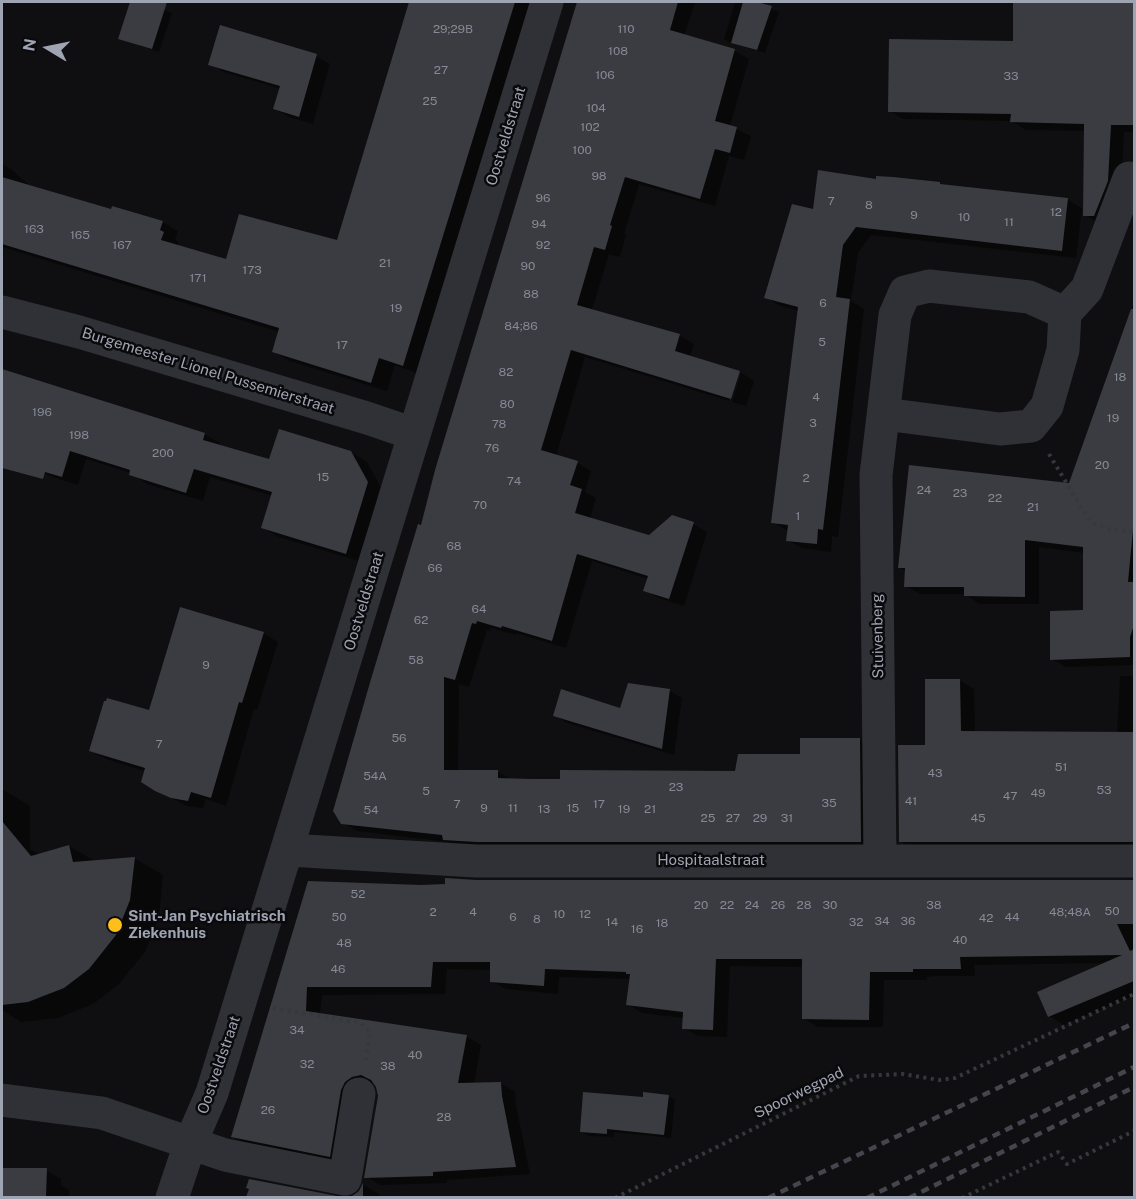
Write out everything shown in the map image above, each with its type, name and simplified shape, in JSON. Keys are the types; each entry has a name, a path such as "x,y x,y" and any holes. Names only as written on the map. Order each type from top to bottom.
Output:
{"street":[{"name":"Oostveldstraat","path":"172,1197 190,1144 212,1093 547,2"},
{"path":"884,414 1000,429 1031,426 1047,406 1063,350 1065,313 1087,289 1129,178"},
{"name":"Stuivenberg","path":"880,860 876,475 895,315 904,292 929,286 1029,297 1065,313"},
{"name":"Burgemeester Lionel Pussemierstraat","path":"2,312 79,332 414,434"},
{"name":"Hospitaalstraat","path":"288,850 476,861 1134,861"},
{"path":"2,1100 102,1113 225,1155 345,1179 359,1094"}],"path":[{"path":"1031,426 1093,523 1108,529 1134,532"},
{"name":"Spoorwegpad","path":"615,1197 859,1076 903,1074 939,1080 955,1078 1134,994"},
{"path":"241,998 270,1008 361,1023 370,1032 359,1094"},
{"path":"962,1197 1058,1152 1067,1164 1134,1131"}],"building":[{"path":"130,2 167,2 152,49 118,39"},
{"path":"409,2 515,2 403,366 379,358 371,383 272,352 279,328 2,244 2,177 111,209 112,206 163,221 160,230 164,232 161,240 226,259 239,214 337,240"},
{"path":"577,2 678,2 670,30 735,49 715,121 737,127 730,153 715,149 700,199 625,177 605,250 594,247 577,305 680,334 675,351 740,371 731,399 571,350 541,450 578,461 570,485 582,489 575,513 649,535 672,515 694,522 669,599 643,591 648,576 577,554 552,641 502,626 501,628 477,621 476,624 472,623 455,680 444,677 444,770 498,770 498,778 530,779 560,779 560,770 735,771 738,754 800,754 800,738 860,738 861,842 477,842 443,840 442,835 341,824 333,811"},
{"path":"743,2 757,2 772,6 757,50 731,43"},
{"path":"1013,2 1134,2 1134,125 1111,125 1108,181 1094,216 1083,216 1084,124 1010,122 1011,114 888,112 889,39 1013,41"},
{"path":"220,25 317,54 299,117 273,109 280,86 208,65"},
{"path":"818,170 876,179 876,176 893,177 1068,198 1062,251 856,227 843,245 836,297 850,299 823,530 818,529 817,544 786,541 788,525 771,523 798,307 764,298 792,204 813,209"},
{"path":"1131,309 1134,309 1134,519 1128,582 1134,582 1134,625 1130,637 1130,657 1050,660 1050,611 1083,610 1083,547 1025,540 1025,597 964,596 964,587 904,587 905,568 898,568 909,465 1069,483"},
{"path":"2,369 205,433 203,440 269,459 279,429 351,451 368,482 346,554 261,528 272,492 194,469 186,493 129,475 130,470 70,451 62,477 45,472 43,479 2,468"},
{"path":"180,607 264,632 242,703 239,702 211,798 191,792 188,801 171,798 141,782 145,768 89,751 104,701 107,698 149,710"},
{"path":"925,679 960,679 961,731 1134,732 1134,842 899,842 898,745 925,745"},
{"path":"628,683 670,689 662,749 553,716 561,689 620,708"},
{"path":"2,821 31,856 69,845 73,862 135,857 130,900 116,935 89,969 64,988 28,1002 2,1005"},
{"path":"445,878 476,880 1134,880 1134,924 1117,924 1130,951 1134,949 1134,981 1048,1017 1037,992 1122,955 960,957 961,969 870,972 869,1020 802,1019 802,959 716,959 713,1030 682,1029 683,1012 626,1005 630,974 626,972 545,969 544,986 490,982 490,962 433,962 431,987 307,987 306,1011 467,1035 458,1083 501,1082 516,1167 433,1172 433,1176 364,1178 378,1096 371,1080 361,1075 345,1082 341,1090 330,1157 231,1137 308,881 421,885 445,884"},
{"path":"583,1092 643,1097 643,1092 669,1095 664,1135 607,1129 607,1134 580,1132"},
{"path":"2,1168 47,1168 46,1197 2,1197"},
{"path":"249,1179 342,1197 246,1197"},
{"path":"363,1183 363,1197 342,1197 352,1196 359,1191"}],"railway":[{"path":"768,1198 1134,1023"},
{"path":"867,1198 1134,1067"},
{"path":"909,1198 1134,1087"}],"place":[{"name":"Sint-Jan Psychiatrisch Ziekenhuis","path":"115,925"}]}
